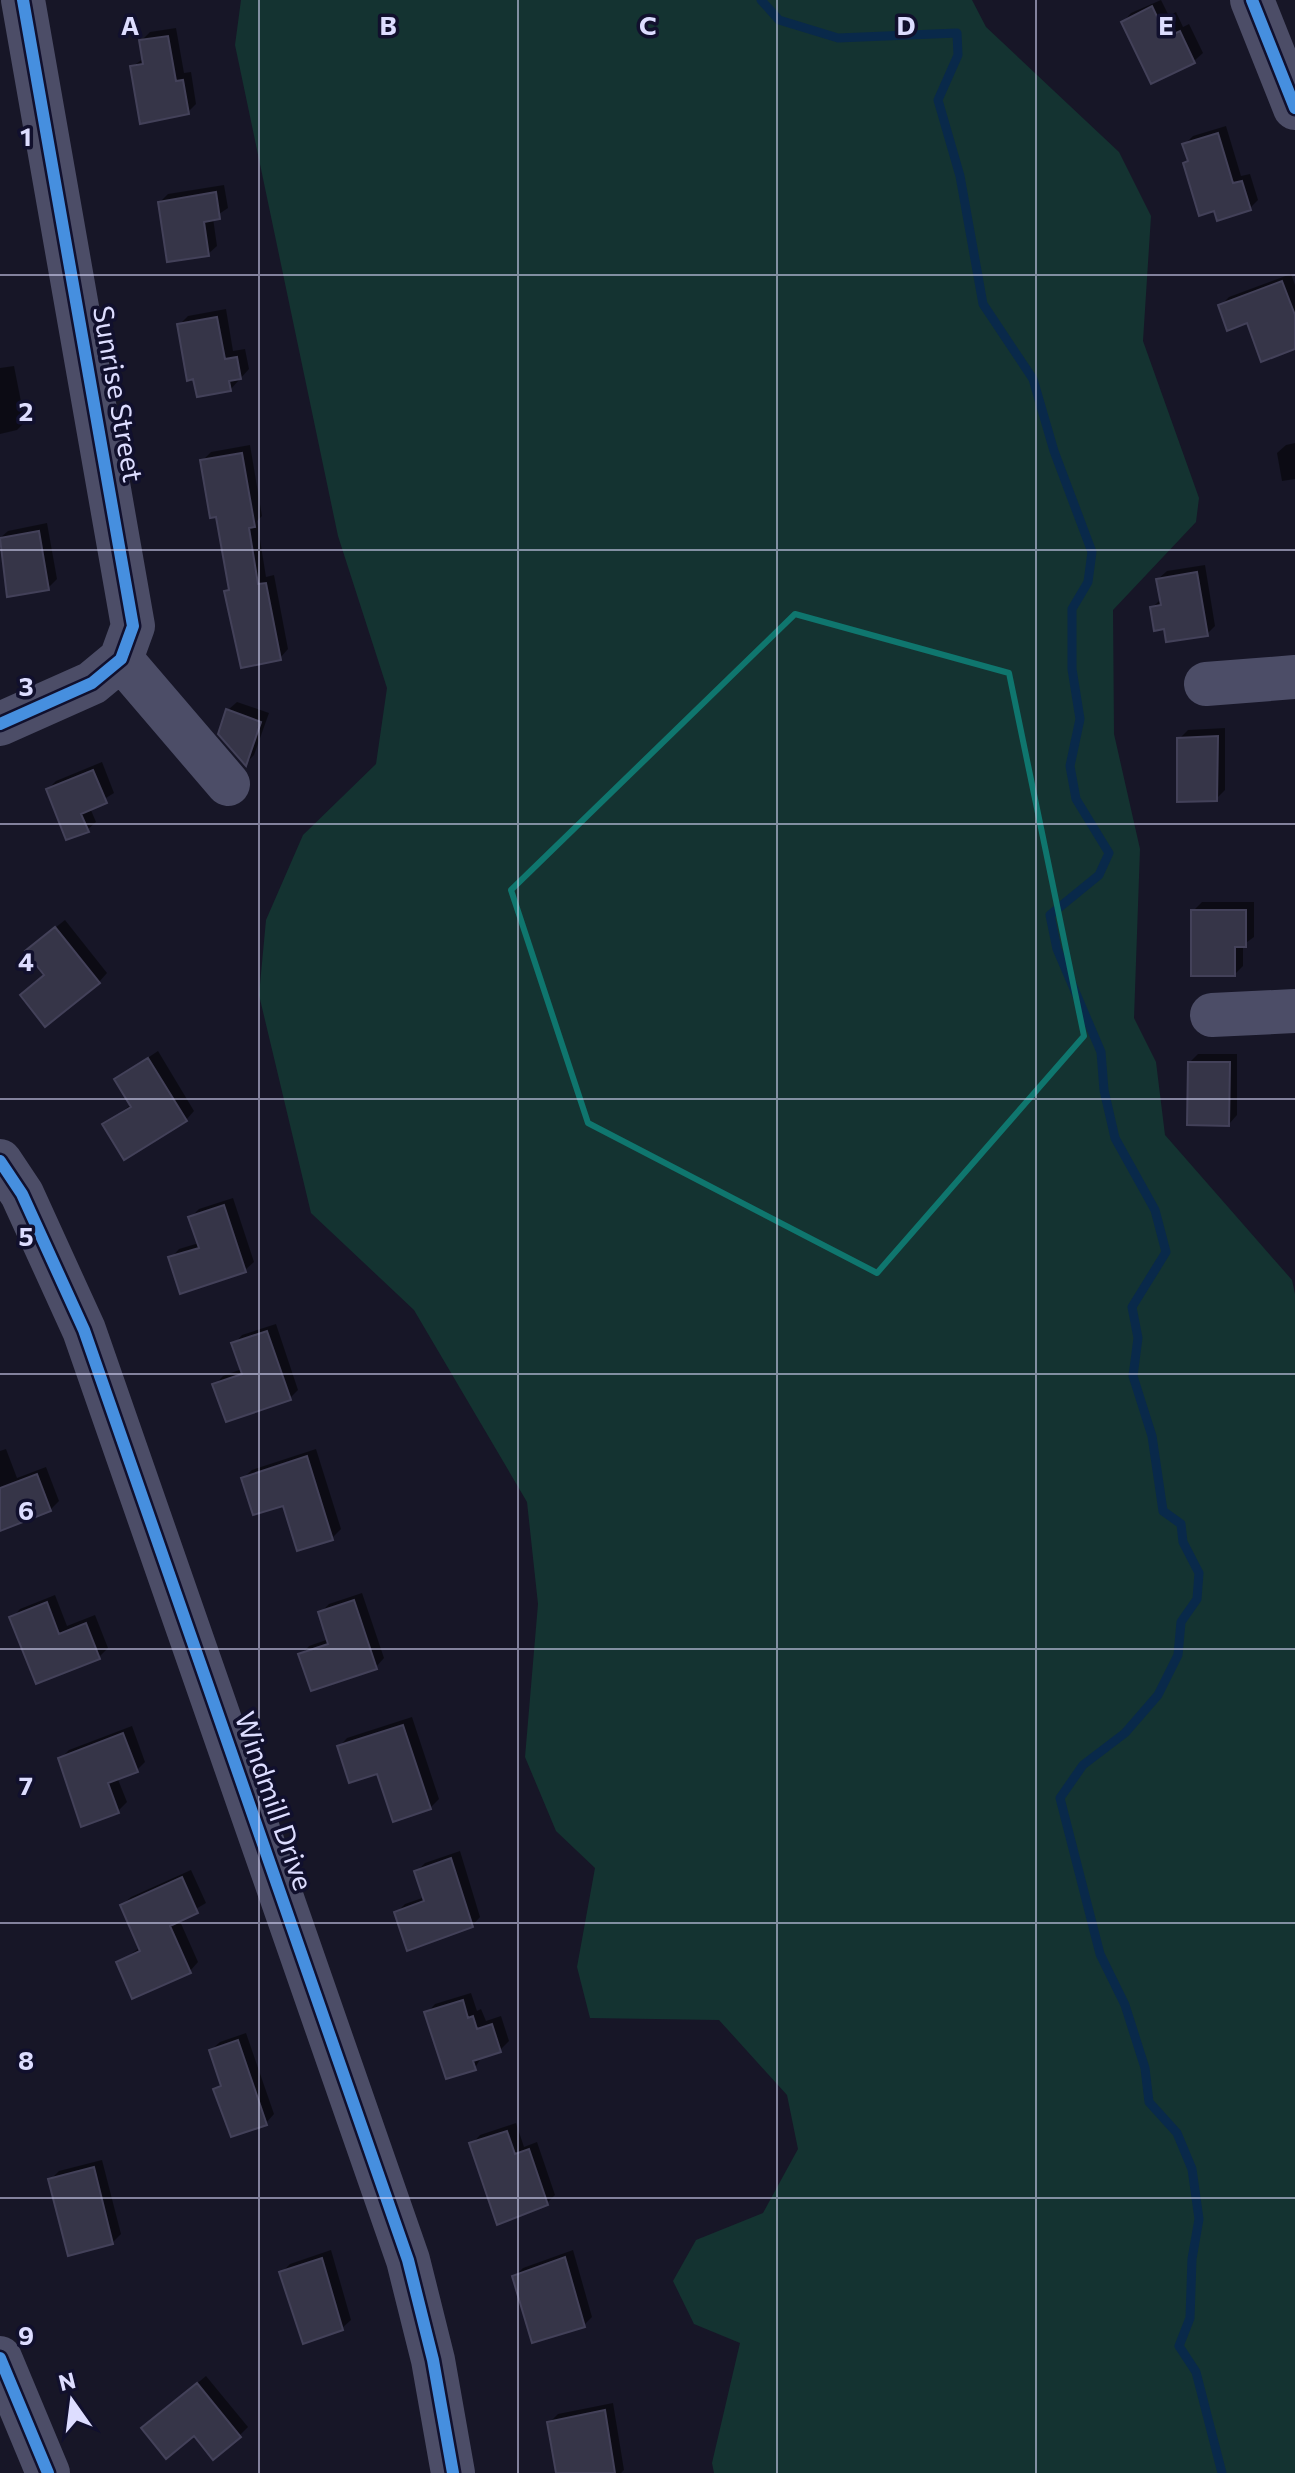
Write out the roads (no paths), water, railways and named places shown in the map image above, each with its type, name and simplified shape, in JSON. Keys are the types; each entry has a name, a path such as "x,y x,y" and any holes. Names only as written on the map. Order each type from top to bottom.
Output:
{"street":[{"name":"Sunrise Street","path":"23,0 133,626 121,659"},
{"path":"1252,0 1295,108"},
{"path":"0,724 92,683 121,659 228,784"},
{"path":"1206,684 1295,677"},
{"path":"1212,1015 1295,1011"},
{"name":"Windmill Drive","path":"0,1161 22,1194 84,1330 408,2260 433,2360 453,2473"},
{"path":"0,2358 48,2473"}],"waterway":[{"path":"761,0 779,20 838,38 957,33 958,55 938,100 960,176 983,304 1033,379 1054,451 1092,552 1088,582 1072,609 1072,669 1080,719 1070,766 1076,799 1109,853 1099,875 1050,915 1057,949 1101,1052 1104,1090 1115,1138 1155,1210 1166,1252 1132,1307 1138,1338 1133,1376 1152,1436 1163,1511 1181,1524 1183,1542 1199,1573 1197,1599 1181,1622 1178,1655 1158,1695 1125,1733 1083,1765 1060,1798 1100,1954 1125,2005 1145,2068 1149,2102 1177,2133 1192,2169 1199,2219 1192,2259 1190,2318 1179,2346 1196,2372 1222,2473"}]}
